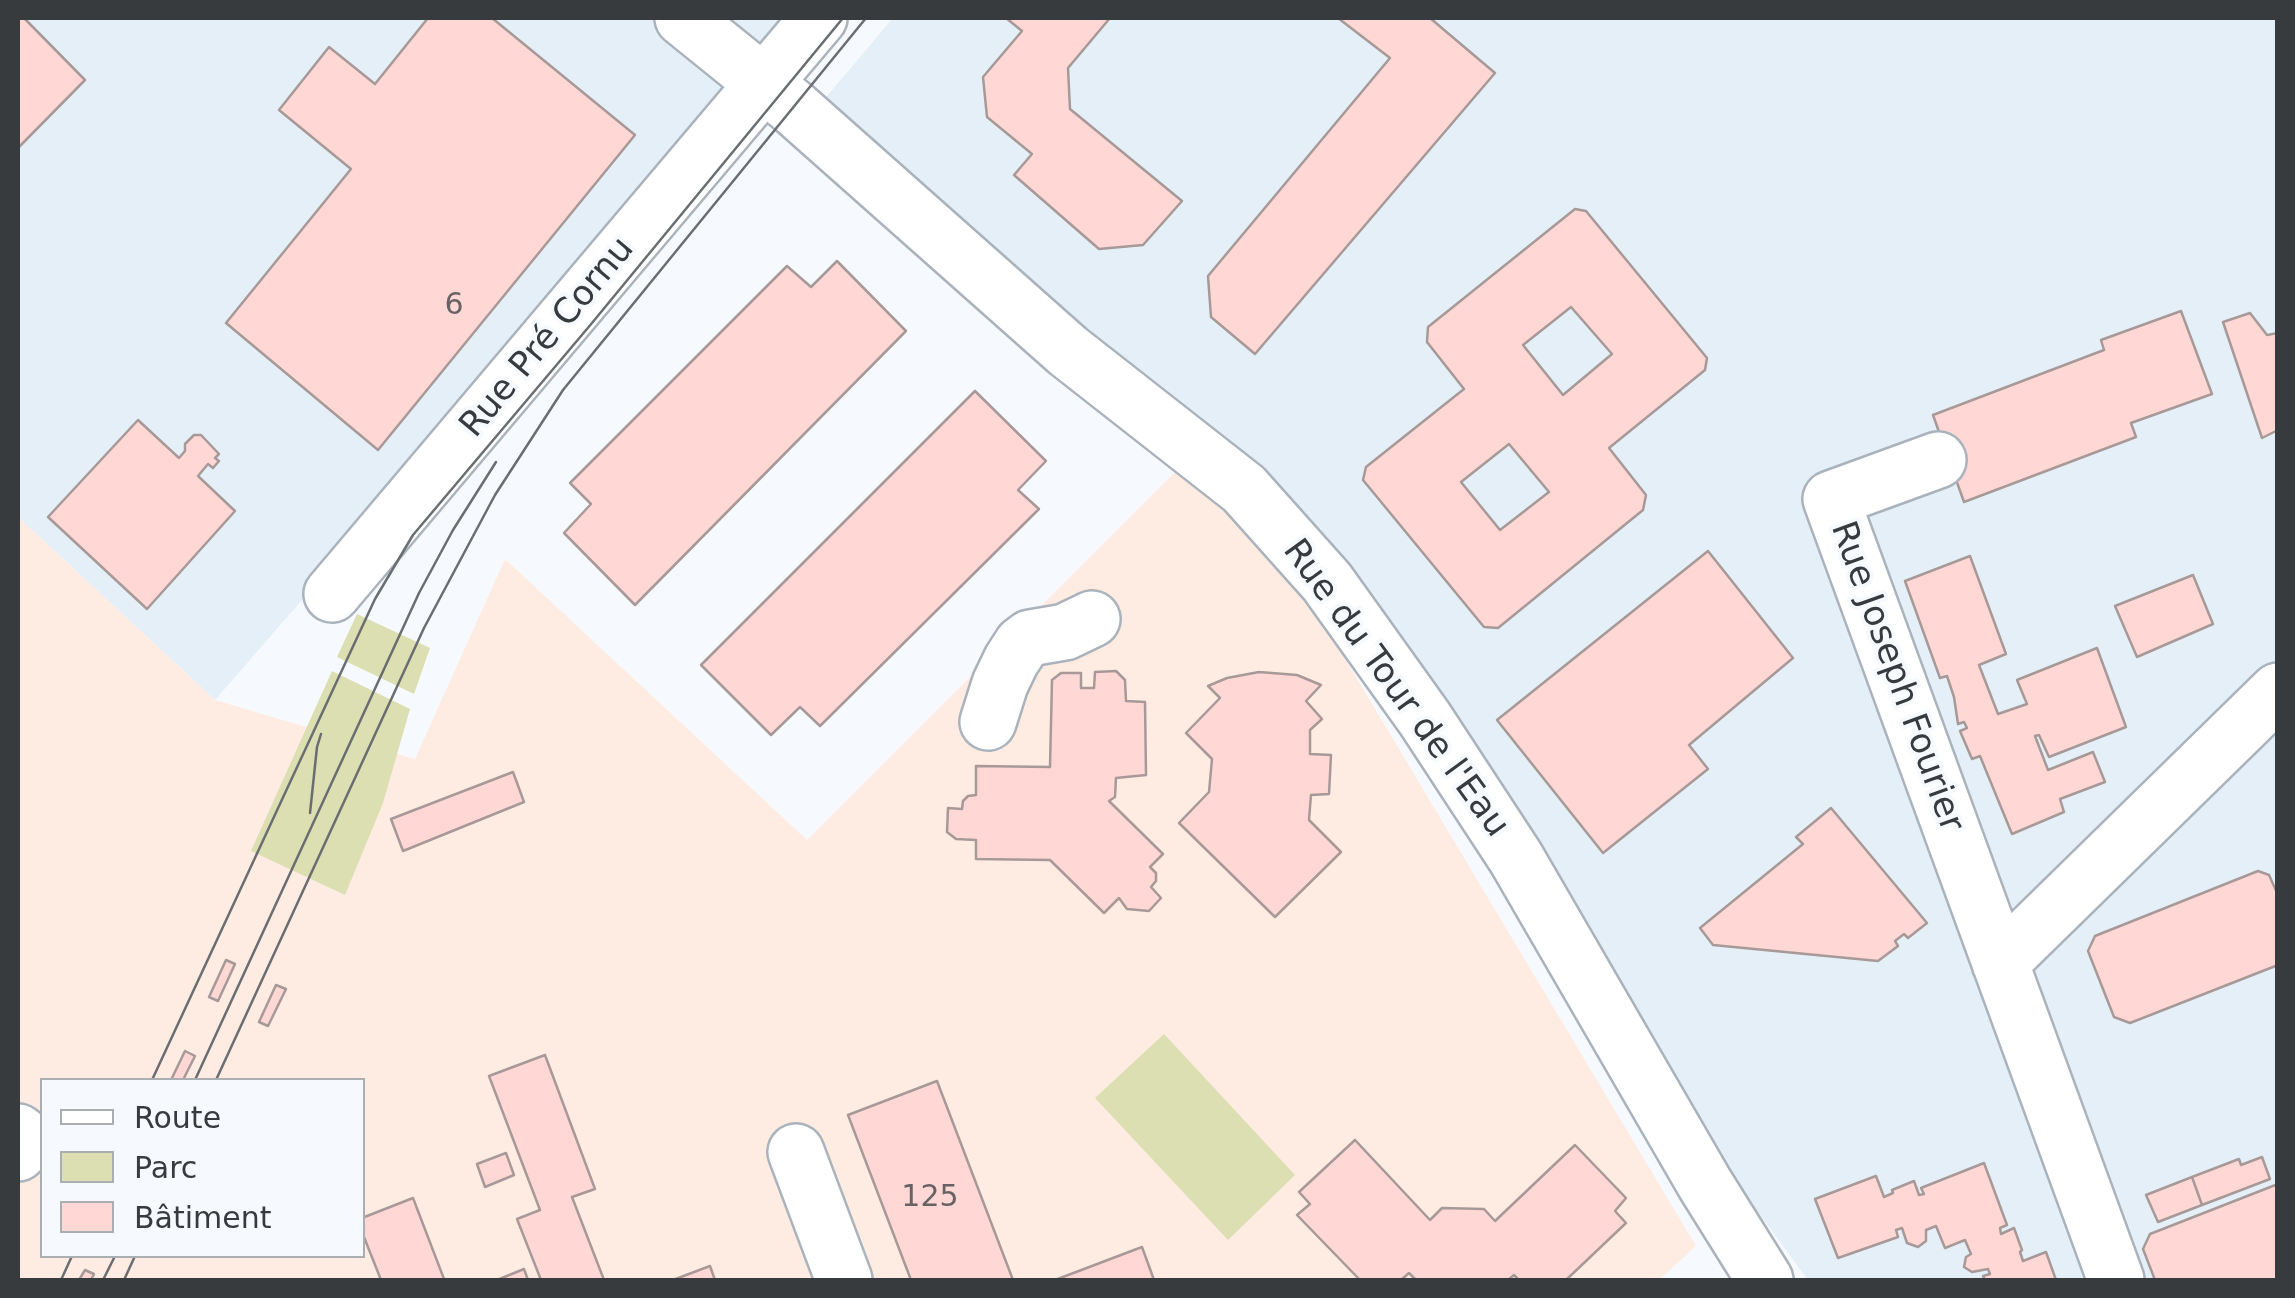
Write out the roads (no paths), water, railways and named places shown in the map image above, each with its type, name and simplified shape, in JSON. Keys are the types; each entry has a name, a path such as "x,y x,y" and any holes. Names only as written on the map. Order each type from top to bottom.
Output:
{"street":[{"name":"Rue du Tour de l'Eau","path":"683,18 764,84 1068,351 1244,489 1327,582 1425,719 1516,858 1765,1280"},
{"name":"Rue Pré Cornu","path":"332,594 819,18"},
{"name":"Rue Joseph Fourier","path":"1938,460 1831,499 2116,1280"},
{"path":"988,722 1006,672 1022,644 1092,619"},
{"path":"2000,963 2278,691"},
{"path":"18,1132 30,1141 18,1153"},
{"path":"796,1152 844,1280"}],"tram line":[{"path":"153,1078 375,599 413,535 843,18"},
{"path":"217,1078 424,628 495,495 563,390 866,18"},
{"path":"196,1078 419,593 496,462"},
{"path":"310,813 321,734"},
{"path":"61,1280 71,1258"},
{"path":"103,1280 114,1258"},
{"path":"124,1280 134,1258"}]}
